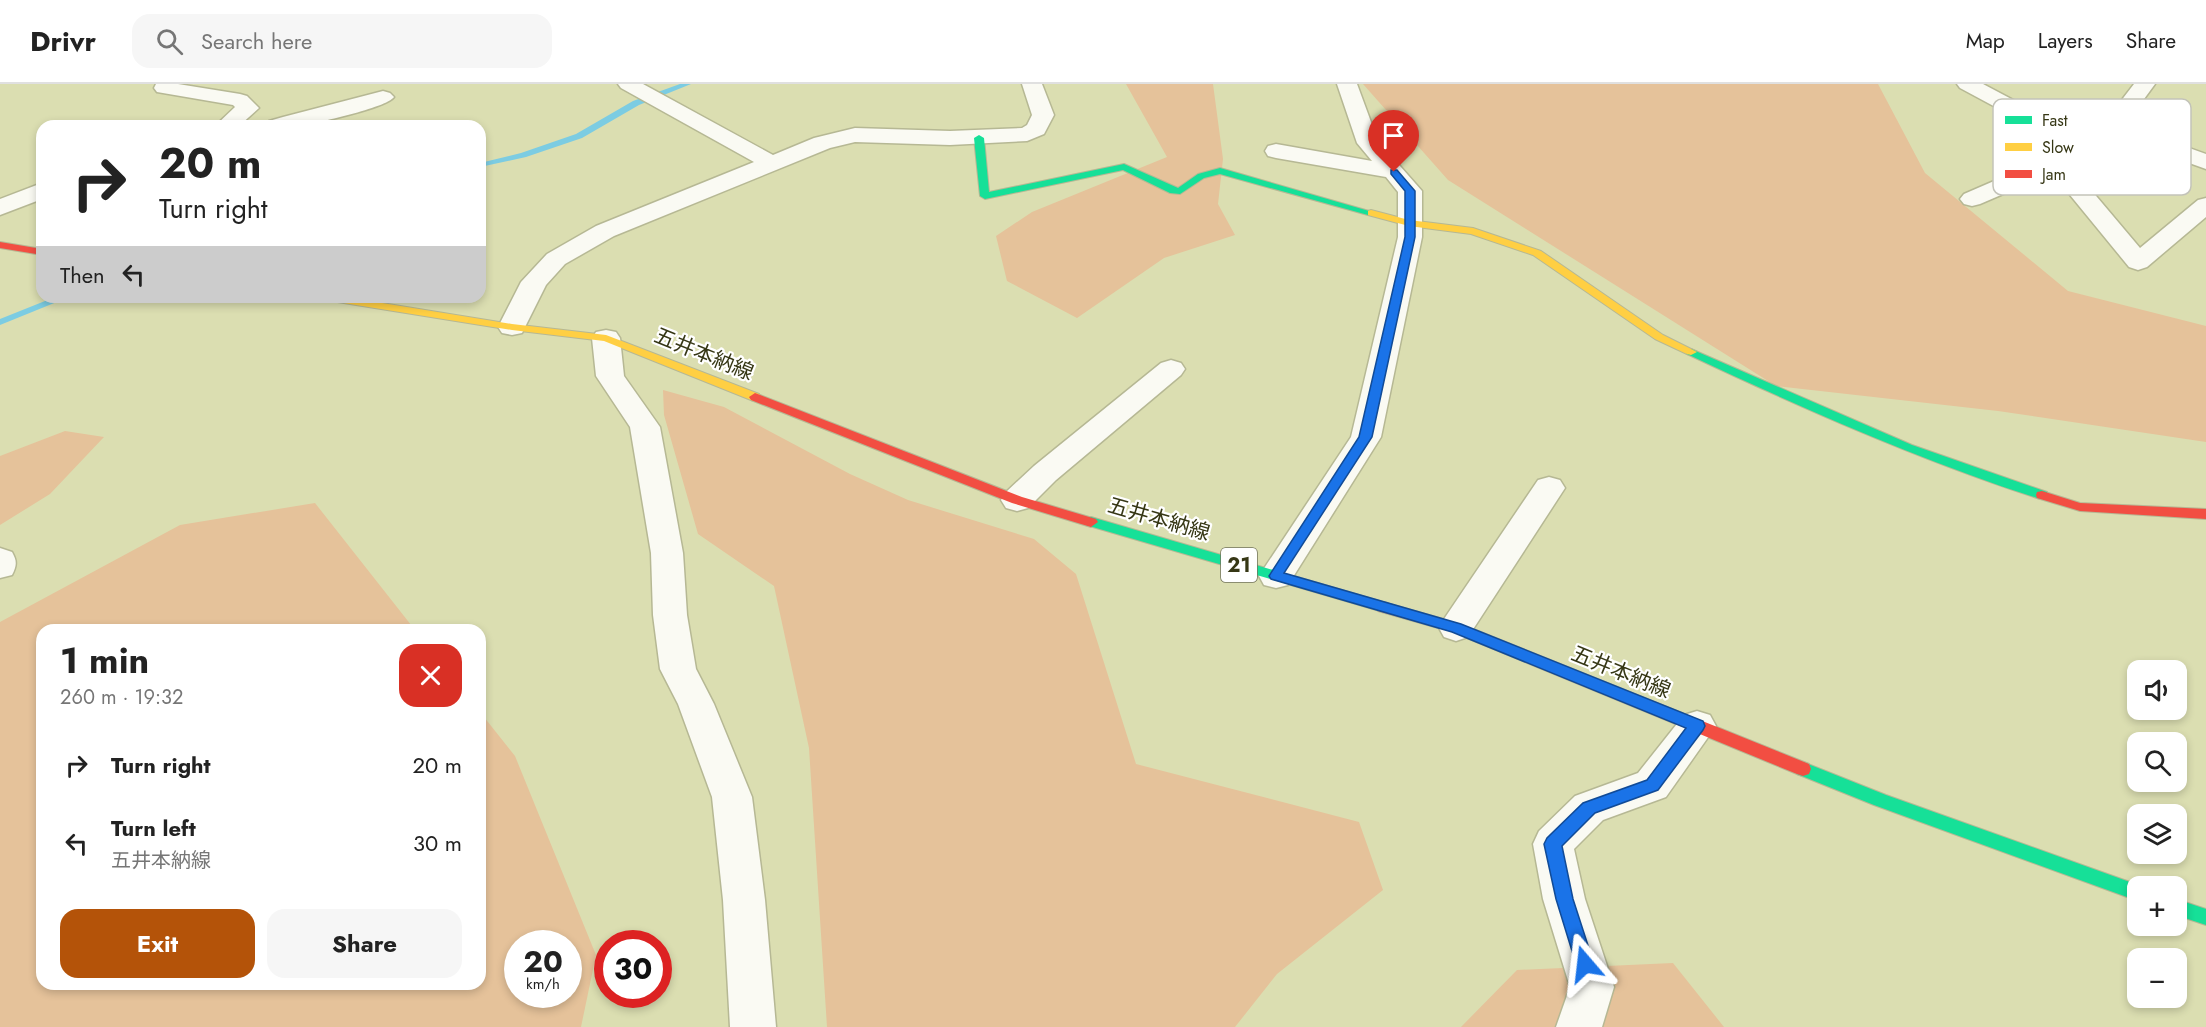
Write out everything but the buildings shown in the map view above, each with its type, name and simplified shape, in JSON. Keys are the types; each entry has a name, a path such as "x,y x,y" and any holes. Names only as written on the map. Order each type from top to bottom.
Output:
{"main road":[{"path":"979,138 985,196 1124,167 1173,191 1180,191 1201,176 1220,171 1409,223 1473,231 1537,253 1659,337 1792,399 1980,476 2080,507 2206,514"},
{"path":"0,245 36,251"},
{"name":"五井本納線","path":"362,303 512,327 606,338 1017,500 1456,628 1880,800 2127,889"},
{"path":"2187,911 2206,917"}],"street":[{"path":"512,327 534,282 556,259 605,231 822,143 855,135 979,138 1027,134 1036,129 1043,116 1032,84"},
{"path":"1276,576 1366,437 1410,237 1410,191 1368,143 1347,84"},
{"path":"1966,84 1995,99"},
{"path":"2134,99 2145,84"},
{"path":"164,88 248,95 248,108 233,120"},
{"path":"636,88 772,163"},
{"path":"292,120 360,106 383,97"},
{"path":"1276,151 1394,172"},
{"path":"2191,157 2206,162"},
{"path":"1972,199 1993,190"},
{"path":"0,208 36,193"},
{"path":"2083,195 2139,262 2206,205"},
{"path":"606,338 610,376 645,427 667,553 670,615 678,669 696,704 732,797 744,900 753,1027"},
{"path":"1017,500 1045,473 1171,369"},
{"path":"1456,628 1549,488"},
{"path":"0,560 0,566"},
{"path":"1579,1027 1592,987 1564,899 1553,844 1589,808 1652,785 1697,726"}],"shaded area":[{"path":"1126,84 1213,84 1223,159 1218,204 1235,235 1164,258 1077,318 1007,281 996,236 1032,212 1167,157"},
{"path":"1363,84 1878,84 1925,173 2068,291 2206,326 2206,442 1998,411 1776,386 1448,180"},
{"path":"663,390 724,407 850,474 908,500 1034,539 1076,574 1136,764 1359,822 1383,890 1277,974 1235,1027 827,1027 809,748 774,586 698,534 664,415"},
{"path":"65,431 104,437 50,494 0,525 0,456"},
{"path":"315,503 410,624 36,624 36,990 486,990 486,720 515,756 594,950 594,965 581,1027 0,1027 0,622 180,525"},
{"path":"1673,963 1724,1027 1461,1027 1517,970"}],"waterway":[{"path":"486,164 523,155 579,136 636,103 687,84"},
{"path":"0,322 49,303"}],"traffic: fast":[{"path":"979,138 985,196 1124,167 1173,191 1180,191 1201,176 1220,171 1371,213"},
{"path":"1691,352 1820,411 1908,447 2042,495"},
{"path":"1091,522 1383,607"},
{"path":"1803,769 1880,800 2127,889"},
{"path":"2187,911 2206,917"}],"traffic: slow":[{"path":"1371,213 1409,223 1473,231 1537,253 1659,337 1691,352"},
{"path":"362,303 512,327 606,338 755,397"}],"traffic: jam":[{"path":"0,245 36,251"},
{"path":"755,397 1017,500 1091,522"},
{"path":"2042,495 2080,507 2206,514"},
{"path":"1383,607 1456,628 1803,769"}],"route":[{"path":"1394,172 1410,191 1410,237 1366,437 1276,576 1456,628 1697,726 1652,785 1589,808 1553,844 1564,899 1585,964"}]}
